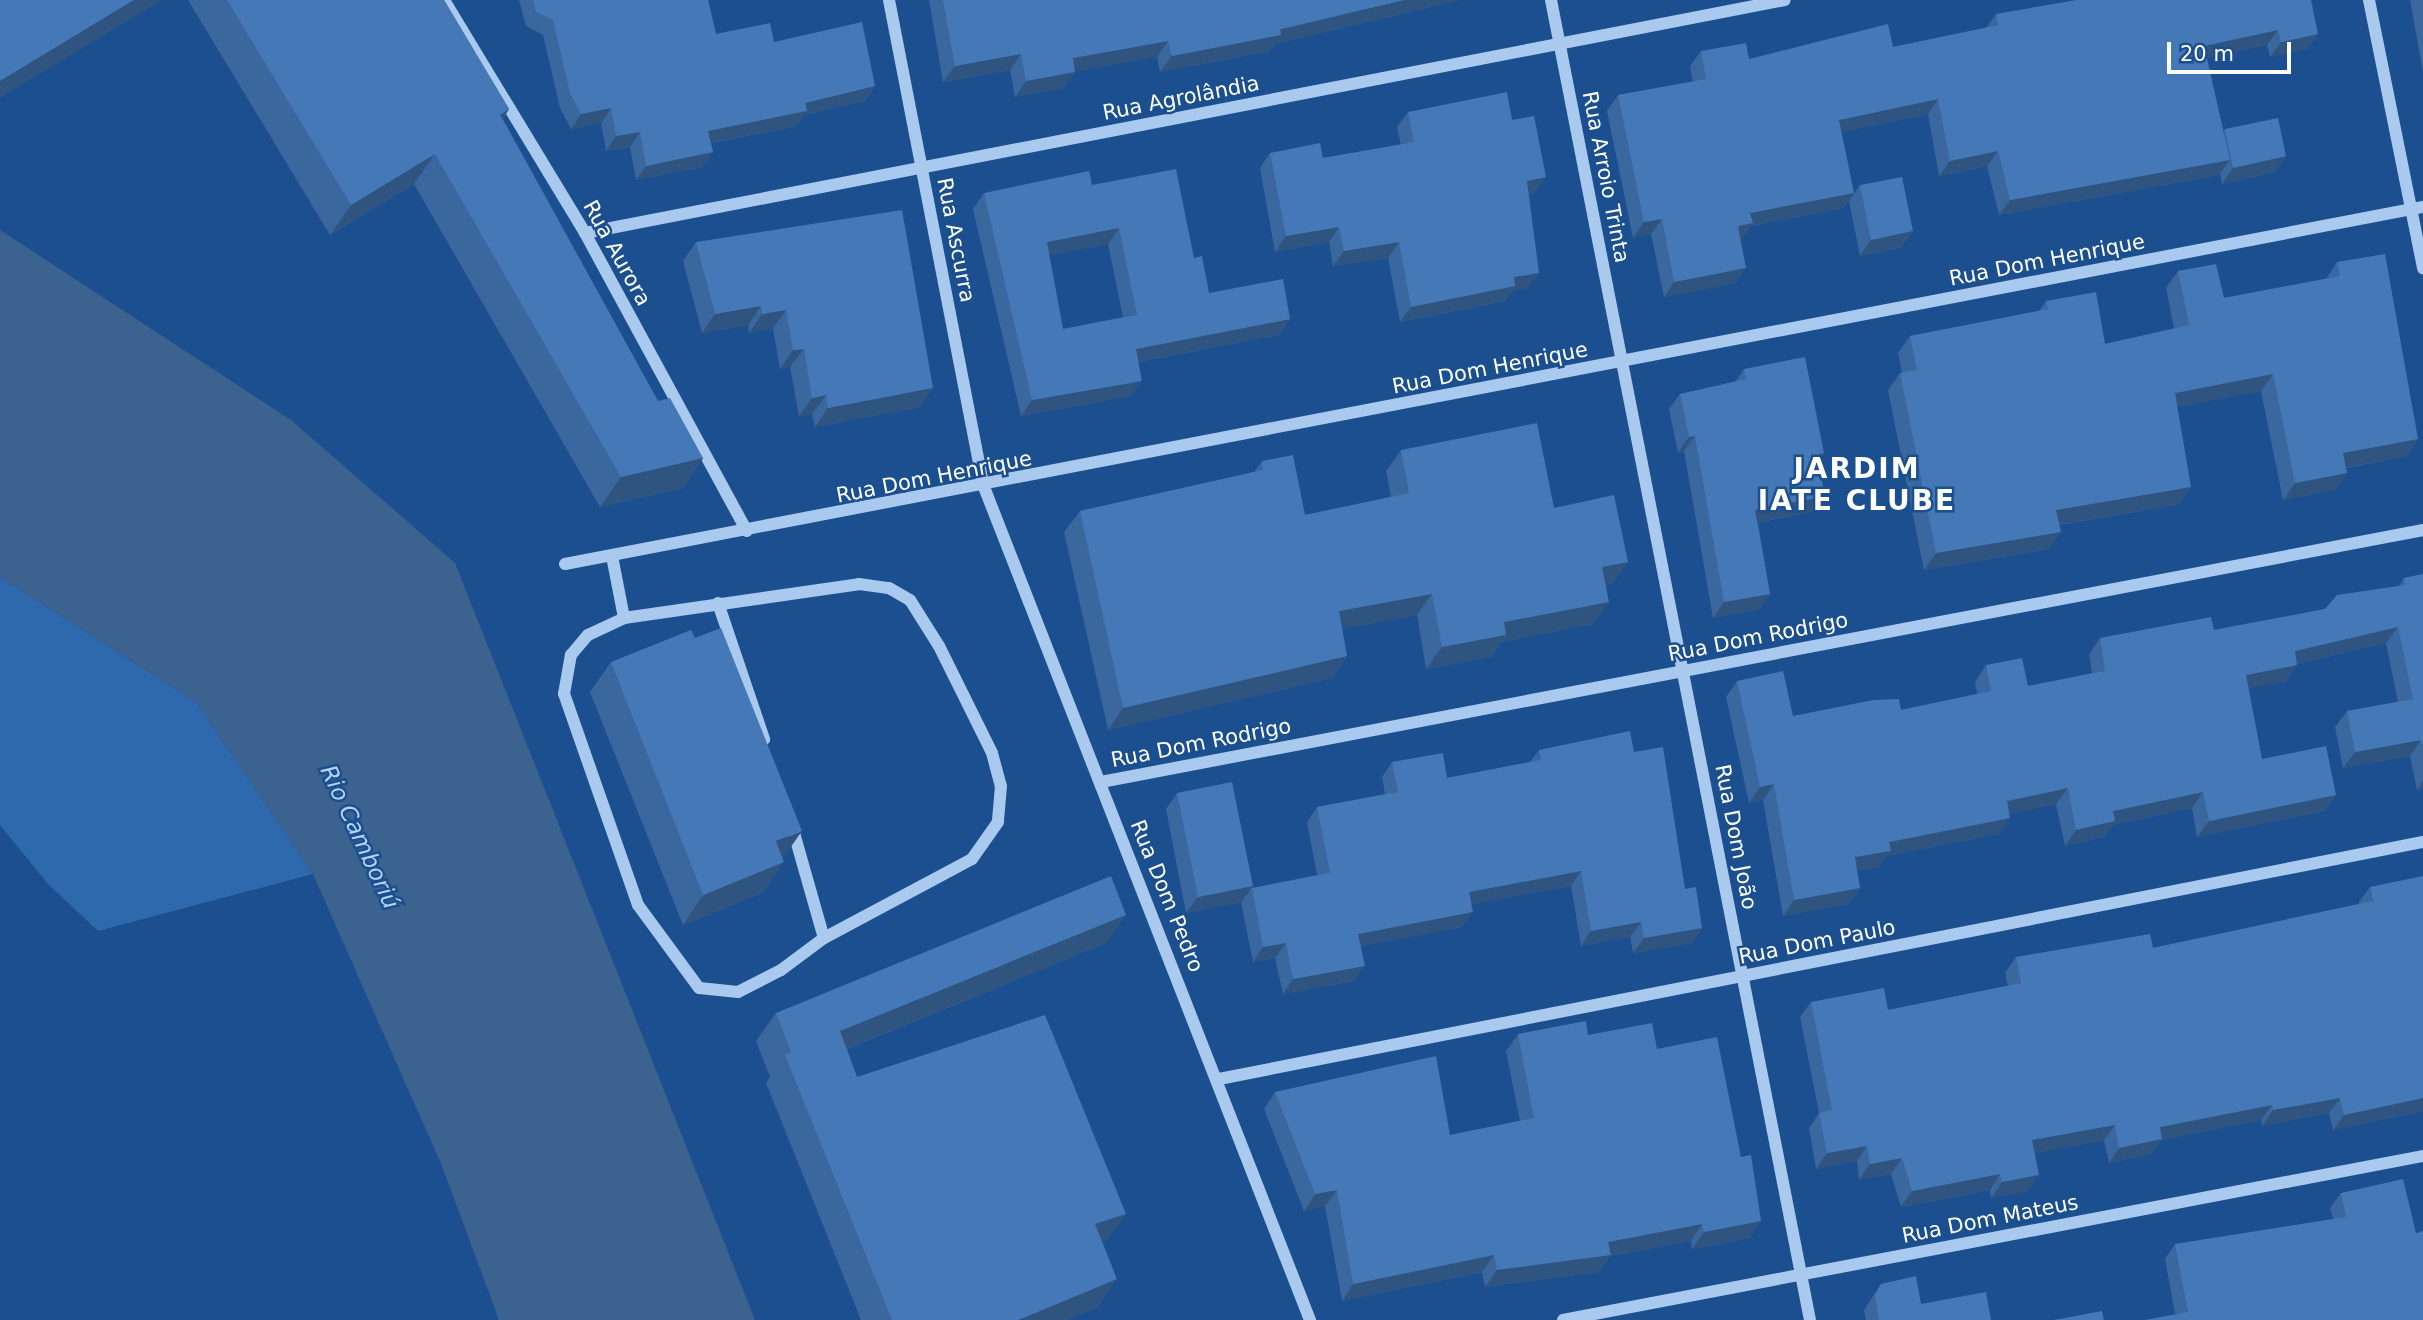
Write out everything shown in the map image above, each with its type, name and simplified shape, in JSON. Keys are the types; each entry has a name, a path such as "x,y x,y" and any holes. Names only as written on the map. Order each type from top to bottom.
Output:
{"street":[{"name":"Rua Aurora","path":"444,0 585,233 747,531"},
{"name":"Rua Ascurra","path":"889,0 985,487"},
{"name":"Rua Arroio Trinta","path":"1551,0 1624,362"},
{"name":"Rua Agrolândia","path":"585,233 1785,0"},
{"path":"2370,0 2417,209 2423,269"},
{"name":"Rua Dom Henrique","path":"565,564 985,487 2417,209"},
{"name":"Rua Dom João","path":"1624,362 1810,1320"},
{"name":"Rua Dom Pedro","path":"985,487 1219,1079 1310,1320"},
{"name":"Rua Dom Rodrigo","path":"1101,782 2423,530"},
{"path":"612,556 624,618"},
{"path":"859,584 889,588 910,600 939,646 992,753 1001,786 998,822 972,859 824,938 738,992 699,988 638,905 564,694 571,655 589,635 624,618 718,603 859,584"},
{"path":"718,603 769,755"},
{"path":"787,807 824,938"},
{"name":"Rua Dom Paulo","path":"1219,1079 2423,842"},
{"name":"Rua Dom Mateus","path":"1563,1320 2423,1156"}],"shaded area":[{"path":"0,577 196,702 313,874 98,931 48,884 0,825"}],"water":[{"name":"Rio Camboriú","path":"0,230 291,420 455,563 755,1320 499,1320 442,1166 313,874 196,702 0,577"}],"building":[{"path":"0,0 134,0 0,81"},
{"path":"227,0 444,0 509,109 500,115 658,401 670,398 703,458 621,477 435,154 351,205"},
{"path":"533,0 708,0 716,34 770,23 774,42 862,22 875,86 805,103 807,111 708,131 713,152 646,166 640,132 616,136 611,108 581,114 570,93 553,20 536,12"},
{"path":"943,0 1404,0 1280,29 1281,35 1172,56 1168,41 1073,58 1075,72 1026,81 1021,54 955,66"},
{"path":"2077,0 2311,0 2318,34 2281,42 2278,30 2204,46 2230,160 2010,200 1998,151 1950,161 1938,99 1839,120 1854,193 1750,213 1753,223 1738,226 1746,268 1674,282 1662,219 1644,222 1618,95 1706,79 1701,51 1746,43 1749,59 1888,24 1893,47 1998,25 1996,14"},
{"path":"1507,92 1512,120 1534,116 1546,177 1527,181 1539,273 1514,277 1515,286 1411,307 1399,242 1344,251 1339,227 1286,236 1270,153 1320,143 1323,158 1414,142 1408,112"},
{"path":"2278,118 2286,156 2233,168 2225,129"},
{"path":"1176,169 1194,258 1202,256 1209,293 1283,279 1290,319 1136,349 1142,381 1032,400 984,193 1089,171 1092,185","holes":["1119,228 1137,315 1063,329 1047,242"]},
{"path":"1902,177 1913,231 1871,240 1860,185"},
{"path":"902,210 933,388 828,408 826,395 812,398 804,349 793,350 786,310 762,314 761,306 715,314 696,242"},
{"path":"2385,254 2418,439 2343,453 2347,473 2295,483 2273,374 2175,393 2191,487 2056,510 2061,532 1936,553 1900,373 1917,370 1910,336 2048,309 2046,301 2096,292 2105,344 2189,325 2178,271 2216,264 2224,298 2340,276 2337,262"},
{"path":"1805,357 1824,453 1817,455 1825,496 1755,510 1770,594 1724,602 1695,436 1689,437 1680,394 1746,379 1744,369"},
{"path":"1537,423 1554,508 1614,495 1628,562 1602,567 1609,602 1504,622 1506,635 1442,647 1432,594 1339,611 1347,656 1123,708 1080,511 1263,470 1262,461 1293,455 1305,515 1409,493 1401,450"},
{"path":"2423,574 2423,749 2421,740 2355,752 2347,711 2413,699 2398,627 2295,651 2297,665 2246,675 2262,759 2326,746 2336,795 2209,821 2203,792 2113,811 2115,821 2076,830 2068,788 2007,801 2010,818 1889,842 1891,851 1855,857 1860,888 1794,900 1774,784 1760,787 1737,681 1783,671 1793,716 1873,700 1899,699 1901,710 1991,691 1986,665 2022,658 2028,686 2105,671 2100,638 2211,617 2214,630 2325,609 2337,595 2405,585 2404,578"},
{"path":"721,628 802,831 776,841 784,862 703,895 611,662 691,630 695,638"},
{"path":"1630,731 1634,752 1663,747 1685,889 1696,887 1702,928 1644,938 1641,922 1591,931 1581,871 1469,892 1473,912 1358,934 1365,966 1293,979 1286,943 1263,947 1252,888 1330,873 1317,807 1398,792 1392,762 1443,753 1447,778 1541,760 1539,750"},
{"path":"1232,782 1253,886 1198,897 1177,793"},
{"path":"1111,876 1126,915 840,1031 857,1077 1045,1015 1126,1214 1095,1224 1117,1279 1018,1320 892,1320 785,1055 791,1052 776,1013"},
{"path":"2423,876 2423,1098 2344,1115 2340,1098 2273,1110 2272,1105 2160,1127 2162,1139 2119,1148 2115,1125 2032,1140 2039,1175 2002,1182 2000,1174 1912,1191 1902,1158 1870,1164 1867,1146 1827,1153 1819,1113 1832,1110 1811,1002 1884,988 1888,1010 2021,983 2016,957 2150,934 2153,948 2373,901 2370,887"},
{"path":"1586,1021 1588,1035 1652,1023 1657,1049 1717,1037 1741,1157 1751,1155 1761,1221 1704,1232 1702,1224 1608,1242 1611,1255 1497,1270 1494,1255 1353,1284 1337,1190 1315,1194 1275,1092 1436,1056 1450,1135 1534,1118 1518,1034"},
{"path":"2403,1179 2416,1233 2423,1231 2423,1320 2145,1320 2188,1312 2175,1244 2346,1217 2341,1193"},
{"path":"1916,1276 1921,1304 1986,1292 1991,1320 1879,1320 1875,1295 1881,1284"},
{"path":"2102,1311 2104,1320 2054,1320"}],"district":[{"name":"JARDIM IATE CLUBE","path":"1857,485"}]}
